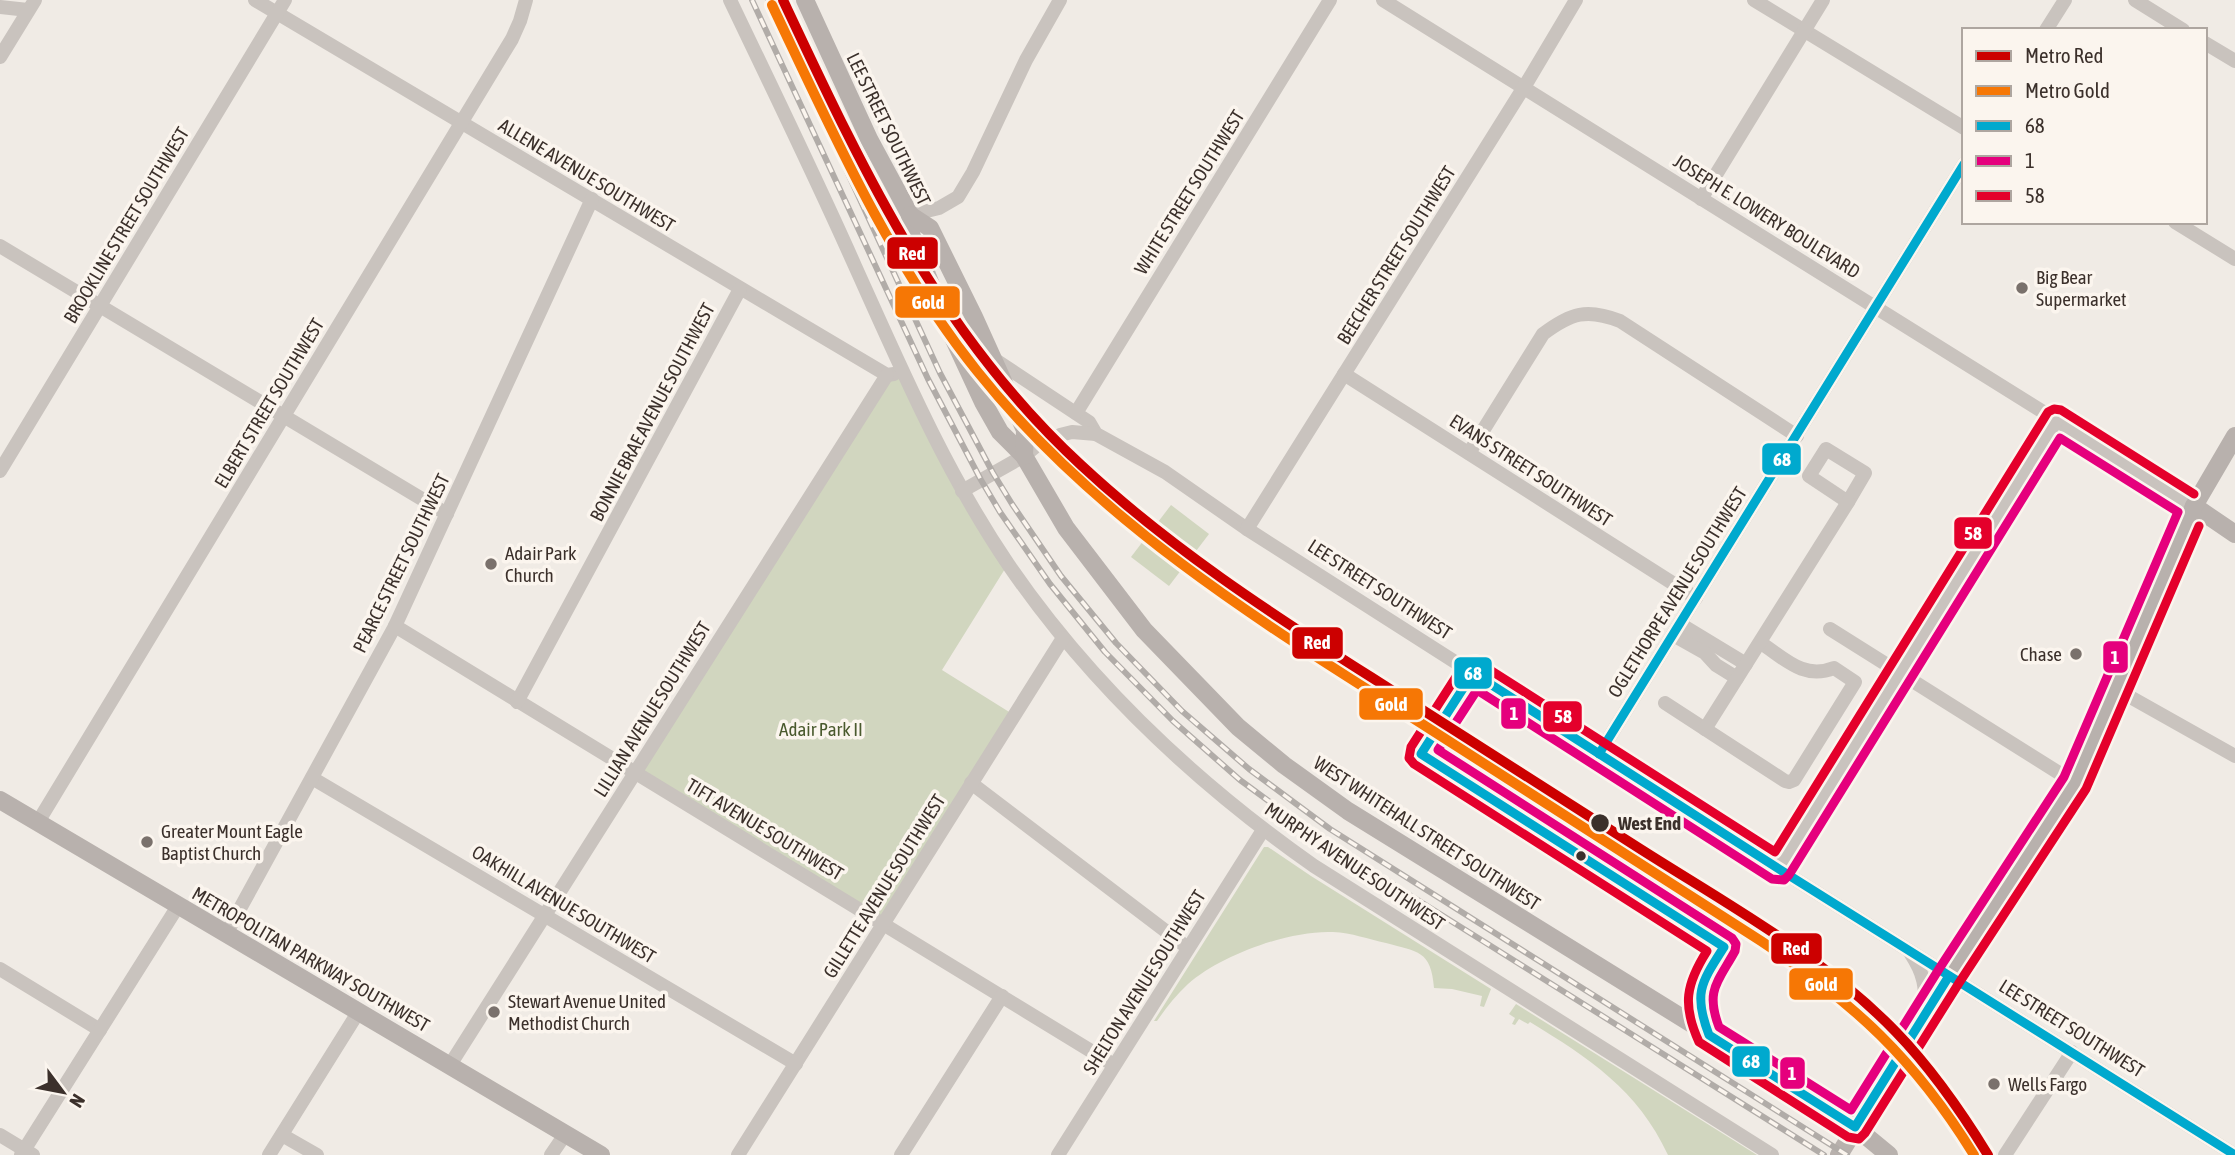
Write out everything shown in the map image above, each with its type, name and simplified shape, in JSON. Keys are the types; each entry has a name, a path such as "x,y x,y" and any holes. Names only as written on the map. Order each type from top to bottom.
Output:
{"main road":[{"name":"LEE STREET SOUTHWEST","path":"805,0 869,139 910,215 911,234 944,318"},
{"name":"WEST WHITEHALL STREET SOUTHWEST","path":"910,215 930,228 1025,430 1024,456"},
{"name":"WEST WHITEHALL STREET SOUTHWEST","path":"944,318 1000,432 1024,456 1066,528 1135,620 1238,727 1284,765 1348,811 1709,1035 1854,1128 1889,1155"},
{"path":"1839,1155 1949,976 2074,783 2194,506 2235,436"},
{"name":"JOSEPH E. LOWERY BOULEVARD","path":"2194,506 2235,534"},
{"name":"METROPOLITAN PARKWAY SOUTHWEST","path":"0,800 601,1155"}],"street":[{"name":"ALLENE AVENUE SOUTHWEST","path":"255,0 281,7 460,122 887,374"},
{"name":"ELBERT STREET SOUTHWEST","path":"38,822 512,39 526,0"},
{"name":"MURPHY AVENUE SOUTHWEST","path":"730,0 854,264 902,374 962,491 1008,564 1063,638 1111,693 1210,787 1263,830 1314,866 1772,1155"},
{"path":"910,215 939,208 958,197 973,172 1026,60 1060,0"},
{"name":"WHITE STREET SOUTHWEST","path":"1079,409 1330,0"},
{"name":"JOSEPH E. LOWERY BOULEVARD","path":"1382,0 2194,506"},
{"name":"BEECHER STREET SOUTHWEST","path":"1247,529 1576,0"},
{"path":"1754,0 1962,127"},
{"path":"1701,199 1824,0"},
{"path":"2047,28 2065,0"},
{"path":"2134,0 2180,28"},
{"path":"0,7 32,5"},
{"path":"0,57 32,5"},
{"name":"BROOKLINE STREET SOUTHWEST","path":"0,471 281,7"},
{"path":"2207,44 2235,61"},
{"name":"OGLETHORPE AVENUE SOUTHWEST","path":"1599,754 1962,166"},
{"name":"PEARCE STREET SOUTHWEST","path":"226,934 395,626 592,199"},
{"path":"2178,224 2235,259"},
{"path":"0,246 447,514"},
{"name":"BONNIE BRAE AVENUE SOUTHWEST","path":"517,702 740,289"},
{"path":"1469,453 1544,334 1562,320 1586,313 1604,315 1620,321 1797,436"},
{"name":"LEE STREET SOUTHWEST","path":"991,357 1079,409 1097,434 1165,472 1247,529 1779,869 2235,1155"},
{"name":"EVANS STREET SOUTHWEST","path":"1344,373 1696,598"},
{"path":"887,374 902,374"},
{"name":"LILLIAN AVENUE SOUTHWEST","path":"450,1065 887,374"},
{"path":"1779,869 2056,421"},
{"path":"962,491 1024,456 1036,446 1060,435 1072,432 1097,434"},
{"path":"1705,729 1848,502"},
{"name":"TIFT AVENUE SOUTHWEST","path":"395,626 1114,1065"},
{"path":"1677,629 1746,664"},
{"path":"1677,629 1699,651 1703,663 1709,666 1716,664 1737,678"},
{"path":"1830,629 2074,783"},
{"name":"GILLETTE AVENUE SOUTHWEST","path":"738,1155 1063,638"},
{"path":"1665,703 1789,782 1794,780 1855,682 1834,668 1822,673 1804,671 1761,643"},
{"path":"2116,689 2235,756"},
{"name":"OAKHILL AVENUE SOUTHWEST","path":"312,778 796,1064"},
{"path":"971,783 1188,948"},
{"name":"SHELTON AVENUE SOUTHWEST","path":"1058,1155 1263,830"},
{"path":"0,1135 26,1153 178,906"},
{"path":"1908,950 1921,970 1925,986 1926,1014"},
{"path":"0,969 100,1030"},
{"path":"901,1155 1002,996"},
{"path":"269,1155 359,1012"},
{"path":"2005,1155 2072,1052"},
{"path":"551,1155 566,1133"},
{"path":"282,1135 317,1155"}],"green space":[{"name":"Adair Park II","path":"902,374 1008,564 942,670 1014,715 882,923 634,772 887,375"},
{"path":"1171,505 1209,534 1193,555 1155,526"},
{"path":"1147,536 1185,565 1169,586 1131,557"},
{"path":"1264,847 1268,847 1491,989 1484,1007 1480,1006 1482,996 1434,988 1430,966 1426,959 1414,951 1347,934 1316,932 1257,946 1219,963 1188,984 1157,1021 1154,1021"},
{"path":"1516,1004 1757,1155 1668,1155 1642,1112 1610,1078 1530,1022 1528,1024 1519,1019 1515,1025 1512,1024 1515,1018 1509,1014"}],"railway":[{"path":"752,0 928,379 981,480 1050,584 1105,652 1173,721 1240,780 1322,840 1824,1155"},
{"path":"768,0 940,373 993,473 1061,576 1116,643 1182,711 1249,769 1330,829 1847,1155"}],"metro line":[{"name":"Red","path":"783,0 875,188 946,306 986,361 1031,414 1081,465 1149,524 1258,603 1769,930 1836,978 1867,1004 1922,1061 1957,1107 1988,1155"},
{"name":"Gold","path":"772,5 864,194 916,285 977,371 1024,425 1074,475 1183,565 1241,606 1761,941 1825,987 1880,1035 1905,1061 1952,1121 1974,1155"}],"transit line":[{"name":"68","path":"1599,754 1962,167"},
{"name":"58","path":"2194,494 2061,410 2048,412 1775,852 1476,661 1463,666 1411,747 1409,758 1414,764 1707,951 1694,974 1689,995 1690,1017 1699,1042 1848,1137 1859,1139 2086,789 2199,526"},
{"name":"1","path":"2060,438 2178,512 2064,777 1851,1110 1719,1027 1713,995 1735,951 1736,944 1732,938 1438,750 1477,690 1772,879 1784,880 2060,438"},
{"name":"68","path":"1949,976 1855,1127 1709,1035 1701,1009 1702,989 1724,947 1421,754 1473,673 2235,1155"}],"place":[{"name":"Big Bear Supermarket","path":"2022,288"},
{"name":"Adair Park Church","path":"491,564"},
{"name":"Chase","path":"2076,654"},
{"name":"West End","path":"1600,823"},
{"name":"Greater Mount Eagle Baptist Church","path":"147,842"},
{"name":"Stewart Avenue United Methodist Church","path":"494,1012"},
{"name":"Wells Fargo","path":"1994,1084"}]}
